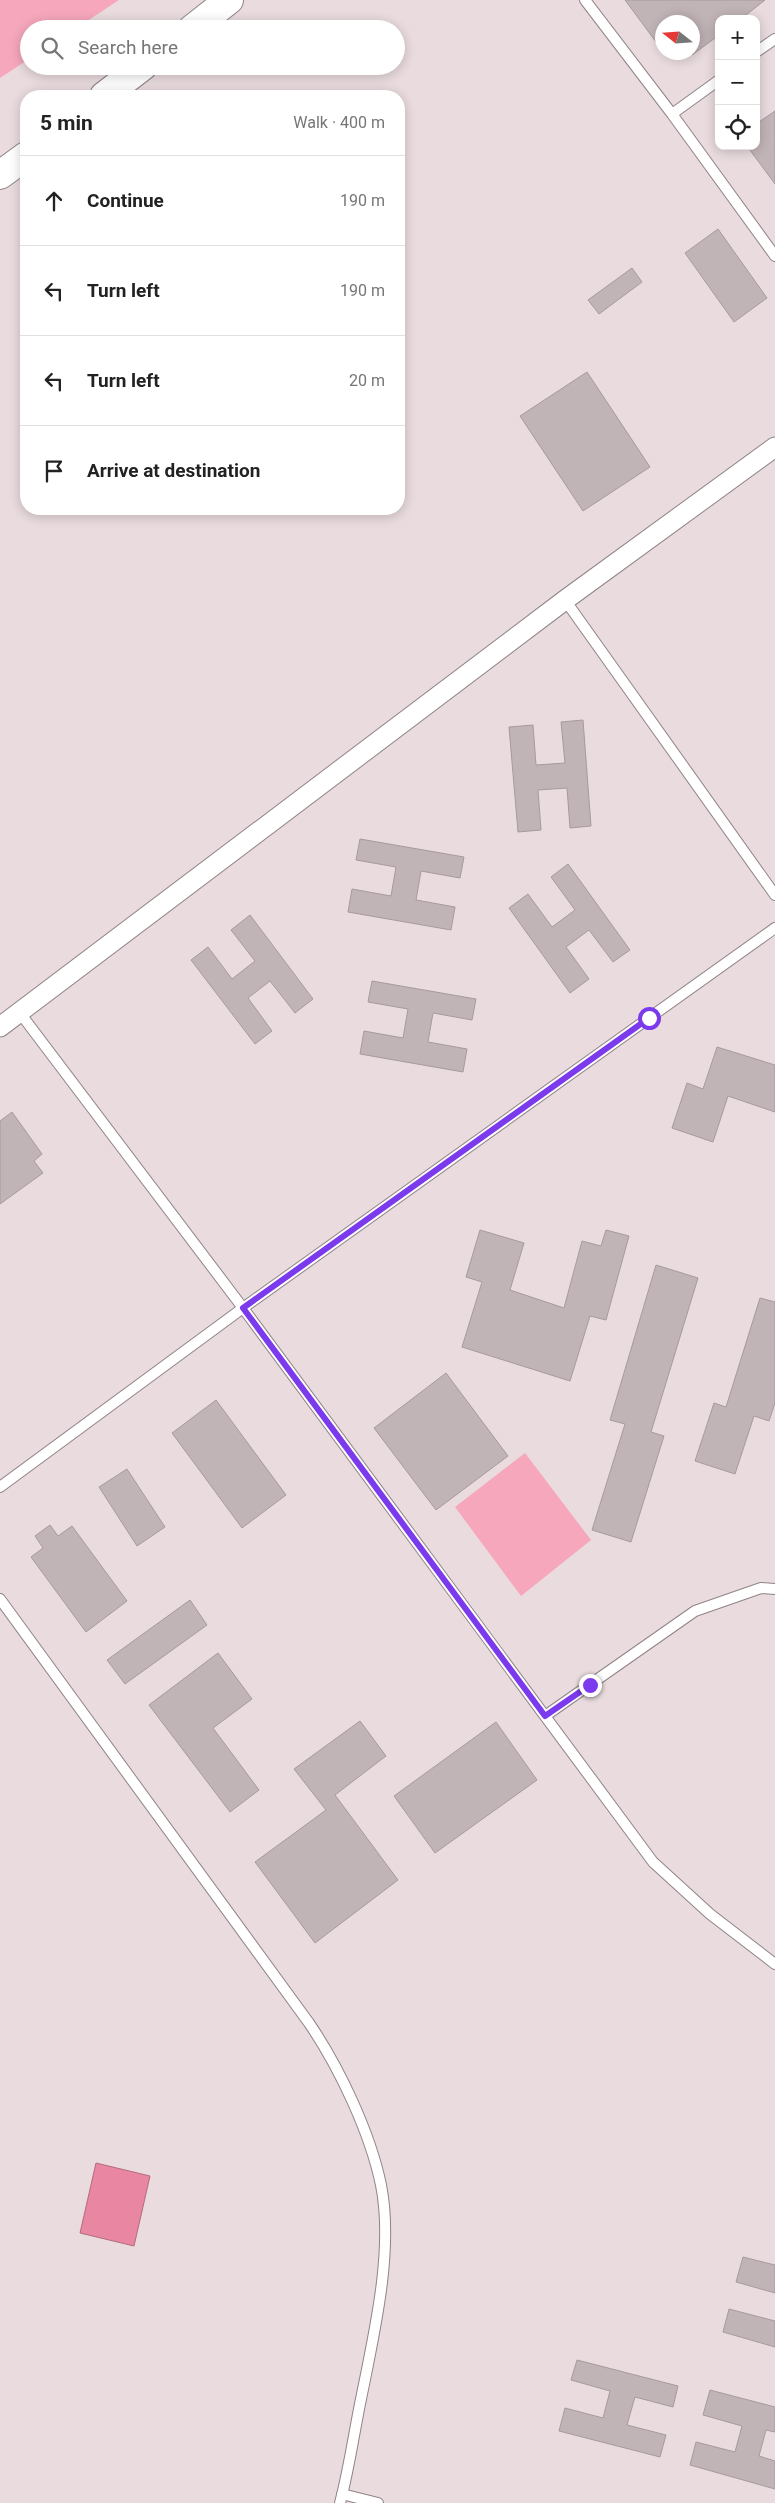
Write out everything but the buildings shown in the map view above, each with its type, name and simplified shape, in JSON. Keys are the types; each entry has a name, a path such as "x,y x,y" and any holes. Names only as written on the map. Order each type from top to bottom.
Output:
{"street":[{"path":"203,20 229,0"},
{"path":"112,90 131,75"},
{"path":"0,175 20,160"},
{"path":"0,1027 565,600 775,447"}],"lane":[{"path":"586,0 775,256"},
{"path":"760,49 775,39"},
{"path":"672,114 715,83"},
{"path":"565,600 775,895"},
{"path":"0,1487 243,1308 775,928"},
{"path":"20,1013 243,1308 653,1862 710,1914 775,1964"},
{"path":"545,1716 695,1611 761,1588 775,1589"},
{"path":"0,1599 309,2022 328,2051 370,2147 381,2186 386,2238 376,2323 341,2499 378,2503"}],"shaded area":[{"path":"0,0 119,0 89,20 20,20 20,65 0,78"},
{"path":"525,1453 591,1540 521,1596 455,1507"},
{"path":"96,2163 150,2176 134,2246 80,2233"}],"route":[{"path":"590,1685 545,1716 243,1308 649,1018"}]}
